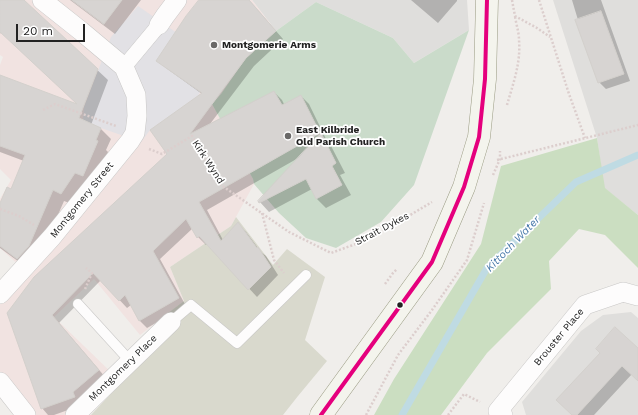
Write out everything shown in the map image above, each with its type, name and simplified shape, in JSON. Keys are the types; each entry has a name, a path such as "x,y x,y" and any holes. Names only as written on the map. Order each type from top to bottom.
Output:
{"main road":[{"path":"321,415 432,262 464,187 479,137 485,79 487,0"}],"street":[{"path":"42,0 124,67 136,95 137,116 132,137"},
{"path":"124,67 159,25 177,0"},
{"name":"Montgomery Street","path":"0,294 52,237 132,137"},
{"name":"Brouster Place","path":"500,413 585,305 623,292 638,296"},
{"name":"Montgomery Place","path":"75,415 171,322"},
{"path":"0,382 26,415"}],"lane":[{"path":"171,322 191,305 237,343 306,275"},
{"path":"78,304 130,361"}],"path":[{"path":"512,0 515,16 551,37"},
{"path":"540,0 568,94 585,138"},
{"path":"43,110 55,104 132,137"},
{"path":"492,161 638,125"},
{"name":"Kirk Wynd","path":"132,137 162,154 192,136 221,185 262,213"},
{"name":"Strait Dykes","path":"262,213 289,232 331,253 375,236 433,202"},
{"path":"0,209 19,216 52,237"},
{"path":"262,213 274,260 294,287"},
{"path":"78,304 92,273 86,268"},
{"path":"448,415 464,394 500,413"}],"shaded area":[{"path":"0,0 252,0 276,31 246,58 221,94 212,104 253,179 254,184 231,226 170,267 184,301 140,335 94,279 54,317 115,376 75,415 26,415 0,382 0,294 23,269 0,248 0,199 11,180 0,169 0,65 3,57 0,55"},
{"path":"252,0 467,0 469,30 414,63 393,38 316,2 276,31"},
{"path":"553,0 638,0 638,215 604,188 597,138"},
{"path":"138,6 177,33 160,63 200,92 198,96 150,130 141,142 83,120 84,107 111,37"},
{"path":"236,217 273,265 287,249 325,277 305,340 327,361 283,415 91,415 179,321 168,313 184,301 170,267 231,226"},
{"path":"631,312 638,318 638,415 526,415 522,402 581,331 603,315"}],"green space":[{"path":"316,2 393,38 414,63 469,30 414,185 381,222 336,248 306,238 279,213 254,184 253,179 212,104 221,94 246,58 276,31"},
{"path":"597,138 605,188 638,215 638,268 605,235 579,229 549,261 551,289 487,353 441,415 374,415 394,379 481,244 501,166"}],"building":[{"path":"0,0 24,0 98,69 79,118 101,128 96,140 98,141 83,176 75,173 61,194 53,190 29,246 17,259 0,246 0,203 7,187 11,189 25,155 0,146 0,75 77,104 0,32"},
{"path":"72,0 122,0 104,24"},
{"path":"199,0 249,0 276,31 246,58 190,134 274,91 282,105 301,95 320,133 199,202 221,241 238,222 257,248 258,247 271,267 248,290 199,236 197,238 186,219 153,251 179,298 139,321 125,295 119,301 93,273 52,315 99,370 73,392 75,397 41,409 7,313 34,277 167,154 150,130 202,93 156,61 186,16"},
{"path":"601,11 624,74 598,83 575,20"},
{"path":"321,133 336,163 332,166 342,185 316,199 306,179 259,203 258,201"},
{"path":"615,327 638,348 638,381 622,366 577,415 572,415 556,400 600,353 596,349"}],"waterway":[{"name":"Kittoch Water","path":"402,415 487,268 576,182 638,155"}],"transit line":[{"path":"321,415 432,262 464,187 479,137 485,79 487,0"}],"place":[{"name":"Montgomerie Arms","path":"214,45"},
{"name":"East Kilbride Old Parish Church","path":"288,136"}]}
